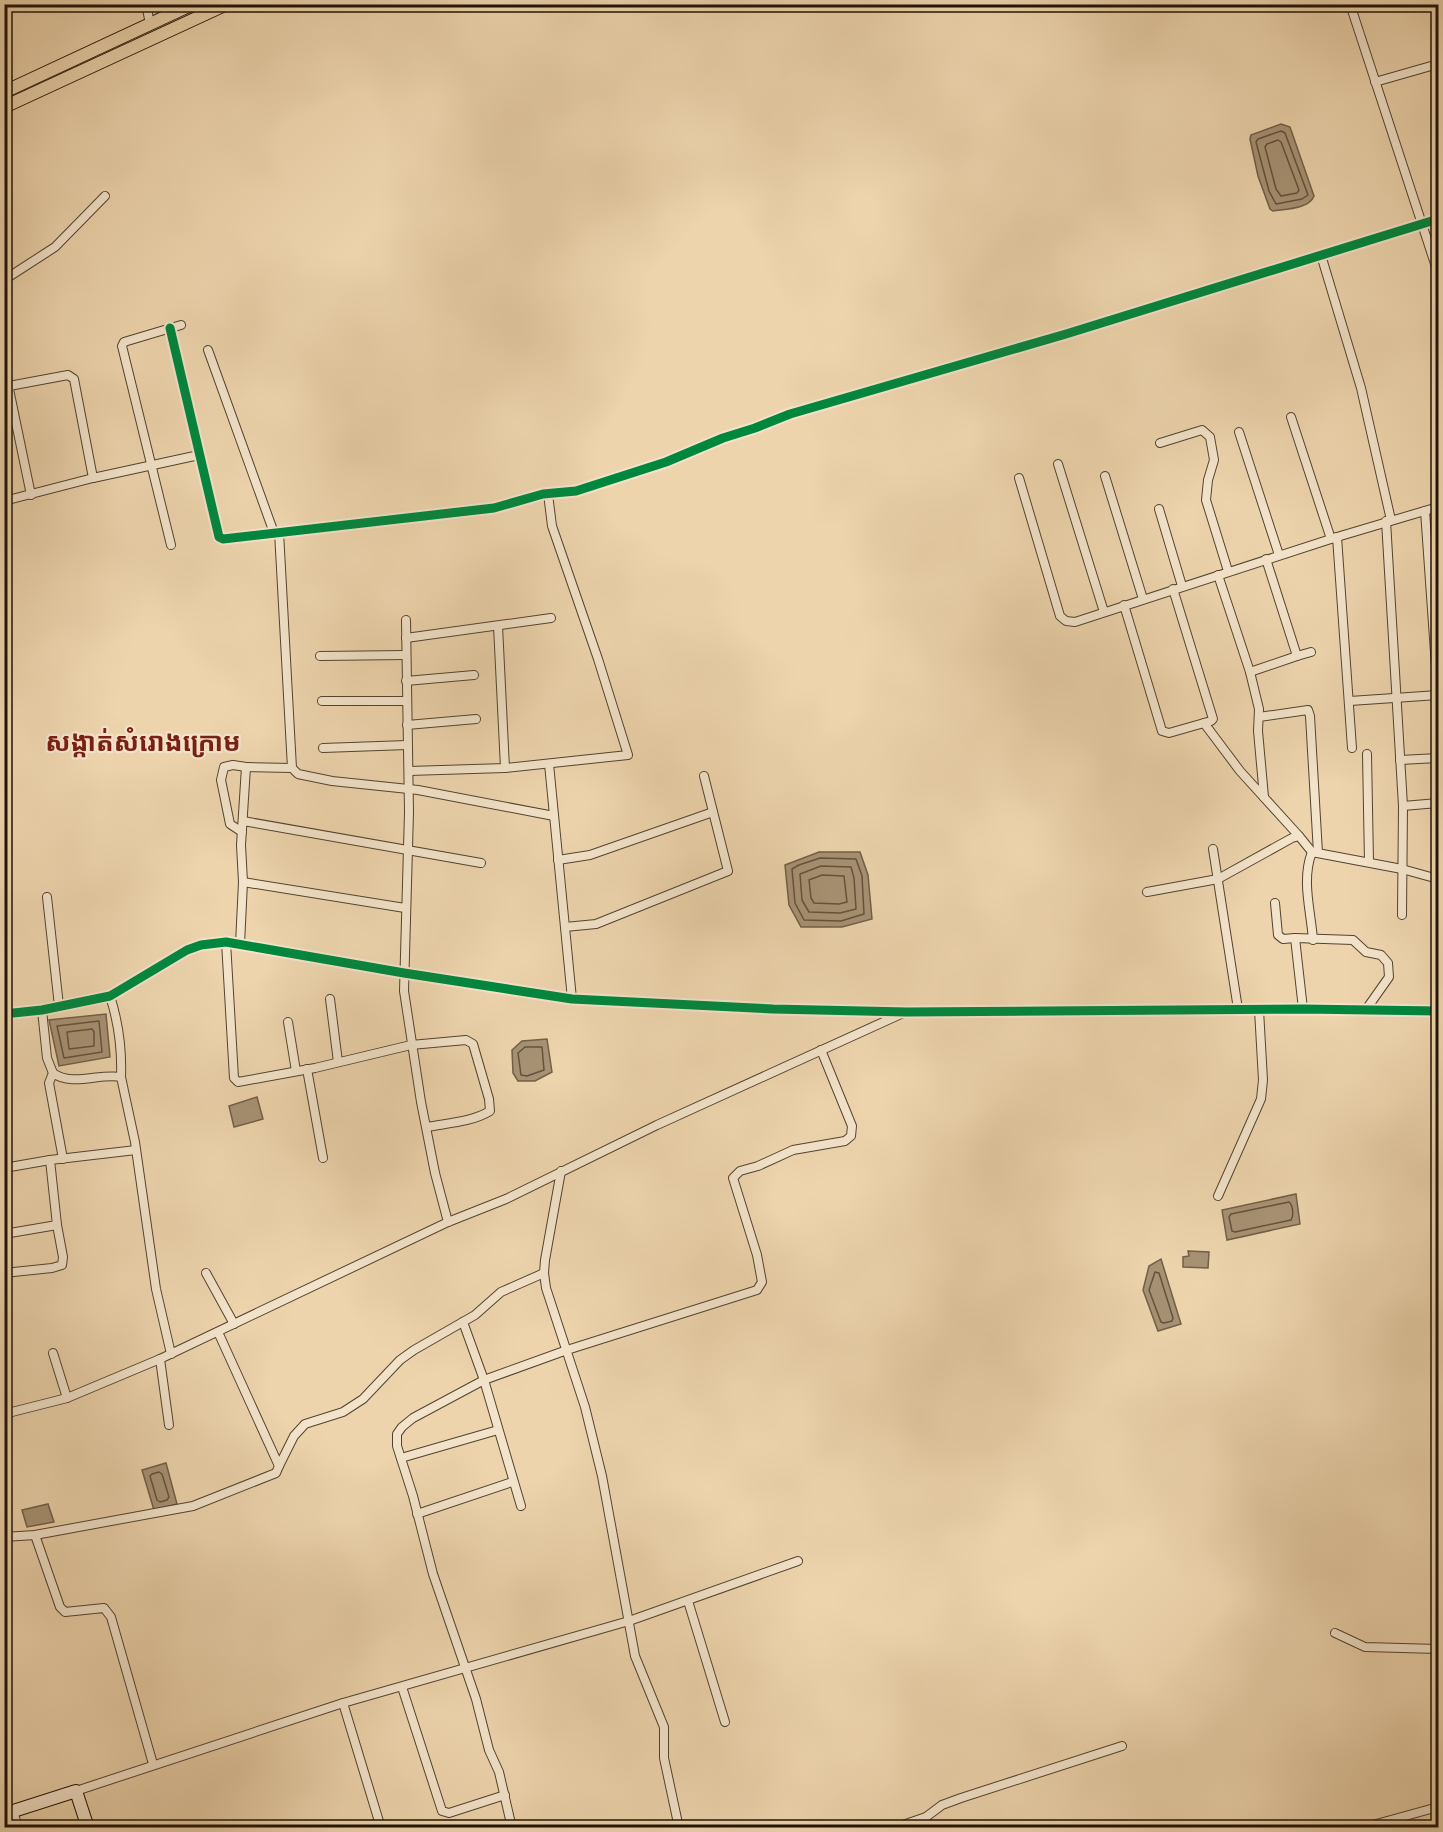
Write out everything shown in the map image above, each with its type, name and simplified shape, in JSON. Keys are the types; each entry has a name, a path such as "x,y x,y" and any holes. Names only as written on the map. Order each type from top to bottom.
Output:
{"main road":[{"path":"4,92 193,4"},
{"path":"4,107 227,4"}],"street":[{"path":"146,4 150,24"},
{"path":"1350,4 1438,273"},
{"path":"1375,82 1438,64"},
{"path":"4,280 55,247 105,196"},
{"path":"170,328 220,539 494,508 548,494 576,491 666,462 723,438 790,414 1066,334 1438,219"},
{"path":"1321,255 1361,388 1389,520 1403,806 1402,915"},
{"path":"171,545 122,346 124,342 181,325"},
{"path":"208,350 277,533 292,768 298,774 332,781 409,789 554,816"},
{"path":"4,365 31,495"},
{"path":"9,386 68,375 74,379 93,478"},
{"path":"1291,417 1334,538 1350,701 1352,748"},
{"path":"4,421 15,420"},
{"path":"1160,443 1202,430 1210,437 1214,460 1208,480 1206,500 1228,572"},
{"path":"1239,432 1279,555"},
{"path":"4,501 93,478 199,455"},
{"path":"1058,464 1104,612"},
{"path":"1105,476 1143,598"},
{"path":"1019,478 1060,616 1066,621 1075,622 1143,598 1389,520 1438,507"},
{"path":"409,771 505,768 628,755 552,526 548,494"},
{"path":"1124,605 1162,731 1169,733 1213,719 1159,509"},
{"path":"1350,701 1438,695 1425,511"},
{"path":"1266,559 1297,656"},
{"path":"1218,575 1250,672 1259,709 1264,798"},
{"path":"406,638 551,618"},
{"path":"406,620 409,789 404,991 411,1045 435,1173 448,1222"},
{"path":"498,626 505,768"},
{"path":"1250,672 1311,652"},
{"path":"320,656 406,654"},
{"path":"406,681 474,675"},
{"path":"322,701 407,701"},
{"path":"1259,717 1308,710 1310,716 1315,852 1308,864 1306,879 1313,940"},
{"path":"407,725 476,718"},
{"path":"1204,723 1240,771 1315,852 1402,869 1438,879"},
{"path":"323,748 408,745"},
{"path":"1367,754 1369,862"},
{"path":"1400,760 1438,758"},
{"path":"549,764 572,999"},
{"path":"242,832 230,824 221,780 224,766 292,768"},
{"path":"240,944 246,767"},
{"path":"565,927 596,924 728,871 705,776"},
{"path":"1403,806 1438,803"},
{"path":"558,860 590,855 713,812"},
{"path":"243,821 482,863"},
{"path":"1147,892 1218,879 1299,836"},
{"path":"1213,849 1238,1010"},
{"path":"243,882 405,908"},
{"path":"47,897 59,1006"},
{"path":"1275,903 1278,935 1284,939 1353,940 1366,952 1381,956 1388,963 1389,977 1365,1011"},
{"path":"1295,938 1303,1009"},
{"path":"226,942 234,1078 238,1082 411,1045 466,1040 473,1044 489,1099 490,1111 482,1116 427,1127"},
{"path":"4,1014 42,1010 110,996 187,950 201,945 226,942 404,974 572,999 773,1009 907,1012 1303,1009 1438,1011"},
{"path":"110,996 115,1011 121,1077 136,1150 156,1289 171,1353"},
{"path":"330,999 338,1062"},
{"path":"42,1010 47,1058 53,1073 66,1080 110,1075 121,1077"},
{"path":"1218,1196 1261,1099 1263,1080 1258,1010"},
{"path":"4,1414 67,1398 160,1359 448,1222 506,1199 561,1171 907,1012"},
{"path":"288,1022 296,1071"},
{"path":"512,1827 499,1772 489,1750 476,1699 433,1574 396,1439 397,1434 413,1418 484,1380 567,1350 757,1290 762,1282 757,1255 733,1178 740,1171 758,1166 793,1150 845,1141 851,1136 852,1126 821,1050"},
{"path":"307,1069 323,1158"},
{"path":"53,1073 49,1083 63,1158"},
{"path":"4,1168 63,1158 136,1150"},
{"path":"4,1273 62,1265 63,1257 50,1160"},
{"path":"561,1171 543,1273 585,1407 602,1476 637,1663 664,1727 664,1758 680,1827"},
{"path":"4,1234 57,1225"},
{"path":"206,1273 234,1324"},
{"path":"4,1537 35,1535 193,1506 276,1473 294,1436 304,1424 343,1412 363,1399 400,1360 414,1350 475,1314 501,1292 543,1273"},
{"path":"463,1322 484,1380 512,1482 521,1506"},
{"path":"218,1332 279,1466"},
{"path":"53,1353 67,1398"},
{"path":"160,1359 169,1425"},
{"path":"401,1458 498,1430"},
{"path":"417,1514 512,1482"},
{"path":"35,1535 60,1607 65,1612 104,1608 111,1617 153,1764"},
{"path":"18,1827 9,1812 343,1703 629,1622 798,1562"},
{"path":"688,1601 725,1722"},
{"path":"1335,1633 1365,1647 1438,1648"},
{"path":"402,1687 442,1810 449,1813 505,1795"},
{"path":"343,1703 381,1827"},
{"path":"894,1827 926,1817 942,1805 961,1798 1122,1746"},
{"path":"76,1791 88,1827"},
{"path":"1369,1826 1438,1807"},
{"path":"926,1817 929,1827"}],"water":[{"path":"1281,124 1290,127 1314,196 1302,206 1273,211 1270,209 1258,176 1250,139 1251,135"},
{"path":"819,852 860,852 868,875 872,919 842,927 801,927 789,905 785,865"},
{"path":"106,1014 110,1057 59,1066 49,1020"},
{"path":"547,1039 552,1072 535,1081 518,1081 513,1073 512,1050 522,1041"},
{"path":"257,1097 263,1119 234,1127 229,1106"},
{"path":"1296,1194 1300,1224 1227,1240 1222,1210"},
{"path":"1188,1251 1209,1252 1208,1268 1183,1267 1183,1257 1189,1256"},
{"path":"1161,1259 1181,1324 1158,1331 1143,1290 1149,1266"},
{"path":"166,1463 177,1504 154,1510 142,1470"},
{"path":"48,1504 54,1522 27,1527 22,1510"}],"cycle path":[{"path":"170,328 219,537 223,539 494,508 543,494 576,491 666,462 723,438 790,414 1066,334 1438,219"},
{"path":"4,1014 42,1010 110,996 187,950 201,945 226,942 572,999 773,1009 907,1012 1303,1009 1438,1011"}],"district":[{"name":"សង្កាត់សំរោងក្រោម","path":"143,743"}]}
